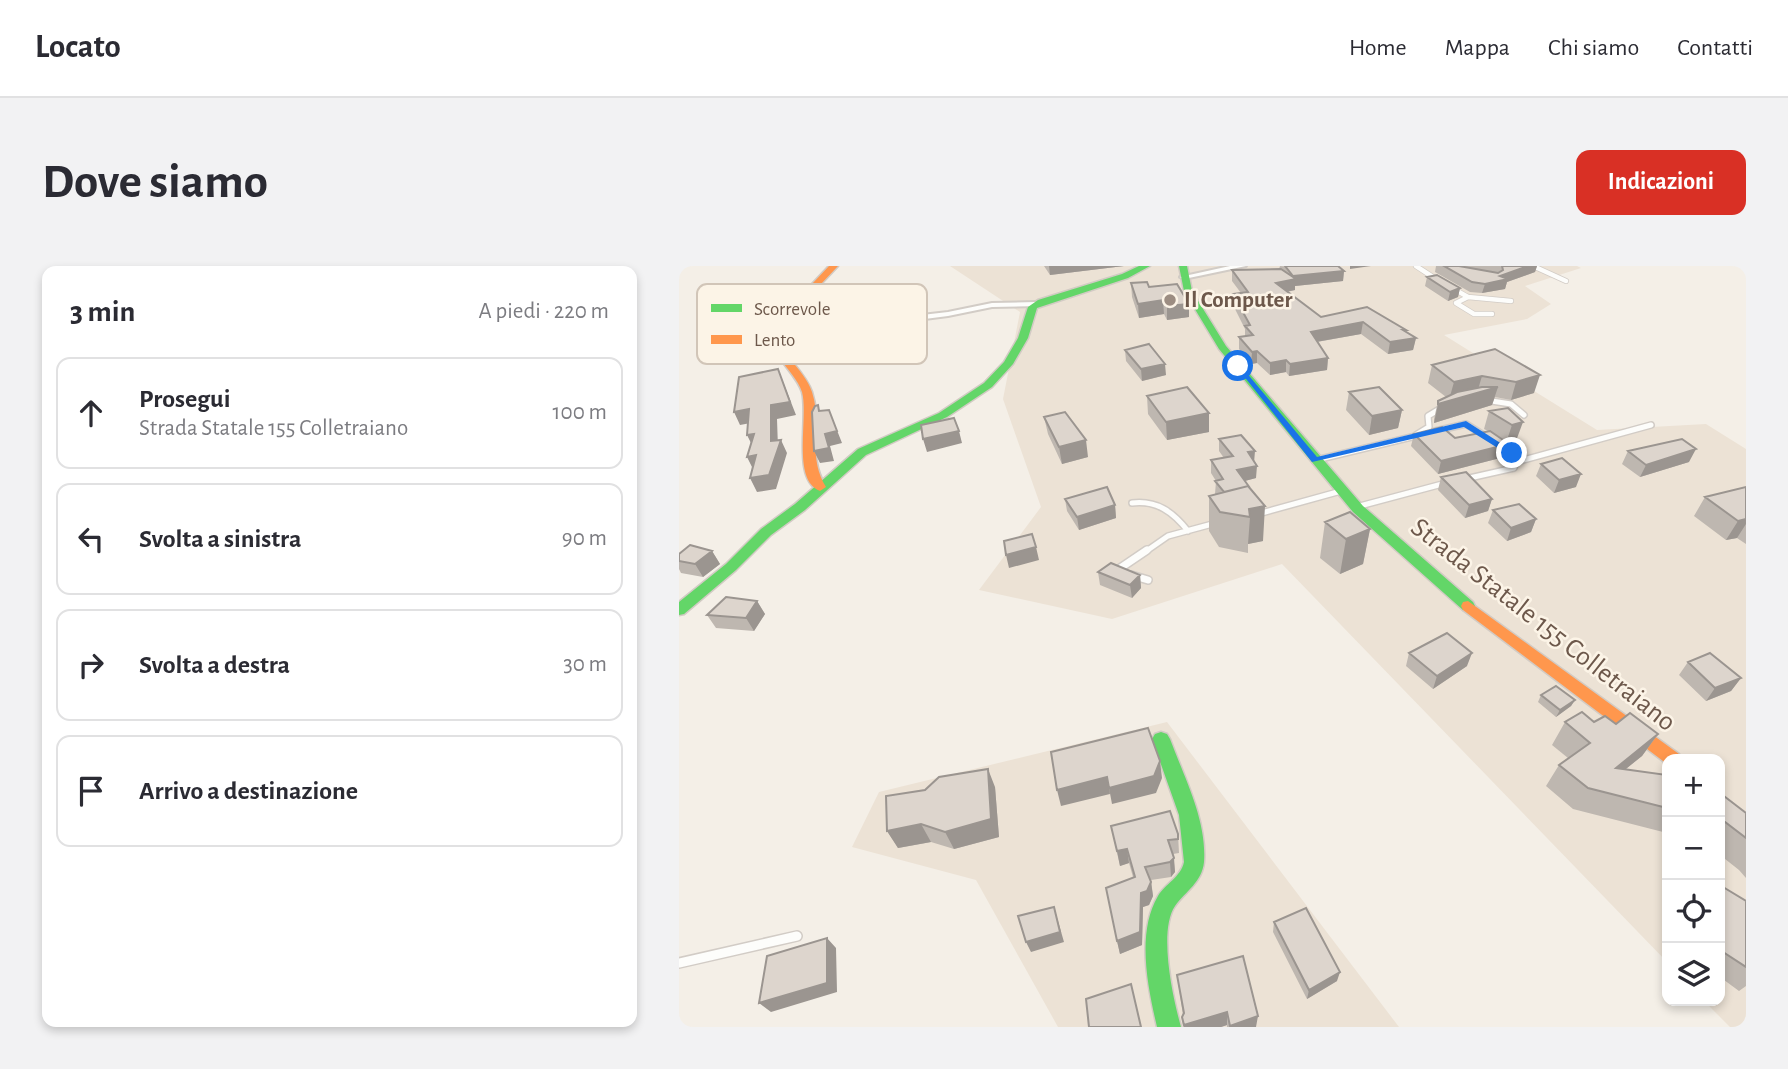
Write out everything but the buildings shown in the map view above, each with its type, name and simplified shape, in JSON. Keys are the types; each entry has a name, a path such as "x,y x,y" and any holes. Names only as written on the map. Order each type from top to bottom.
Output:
{"street":[{"path":"816,284 834,266"},
{"path":"927,316 992,305 1036,304 1125,276 1146,266"},
{"path":"1183,271 1242,266"},
{"name":"Strada Statale 155 Colletraiano","path":"1183,271 1188,291 1222,347 1356,507 1453,595 1666,754"},
{"path":"679,610 862,452 943,415 988,385 1008,364 1023,338 1030,310 1036,304"},
{"path":"789,364 809,396 808,459 812,480 820,487"},
{"path":"1161,739 1194,847 1194,863 1185,883 1166,902 1161,912 1160,969 1169,1027"}],"lane":[{"path":"1416,266 1468,297 1511,301"},
{"path":"1533,266 1566,281"},
{"path":"1468,297 1456,303 1474,314 1492,314"},
{"path":"1482,399 1511,404 1524,415"},
{"path":"1413,437 1429,427 1428,416 1437,409 1448,406"},
{"path":"1315,460 1466,424 1512,453 1516,462 1514,468 1462,479"},
{"path":"1516,462 1651,425"},
{"path":"1356,507 1449,482"},
{"path":"1250,516 1342,491"},
{"path":"1132,503 1148,501 1164,507 1177,517 1188,531"},
{"path":"1148,580 1115,570 1168,536 1226,521"},
{"path":"679,963 797,936"}],"shaded area":[{"path":"950,266 1581,268 1525,286 1551,304 1527,319 1444,335 1597,430 1706,424 1746,449 1746,1027 1730,1027 1709,1006 1725,1006 1725,754 1662,754 1662,957 1282,564 1112,619 979,590 1041,507 1003,399 1020,312"},
{"path":"1167,722 1399,1027 1058,1027 976,880 852,847 879,792"}],"traffic: fast":[{"path":"679,610 731,567 766,532 800,507 862,452 943,415 988,385 1008,364 1023,338 1033,307 1041,302 1125,276 1146,266"},
{"path":"1183,266 1188,291 1222,347 1358,509 1468,606"},
{"path":"1161,739 1188,815 1194,847 1193,869 1168,899 1160,917 1159,966 1169,1027"}],"traffic: slow":[{"path":"816,284 834,266"},
{"path":"789,364 807,392 810,416 808,453 813,476 820,487"},
{"path":"1468,606 1666,754"}],"place":[{"name":"Il Computer","path":"1170,300"}],"route":[{"path":"1238,366 1315,460 1400,442 1466,424 1512,453"}]}
